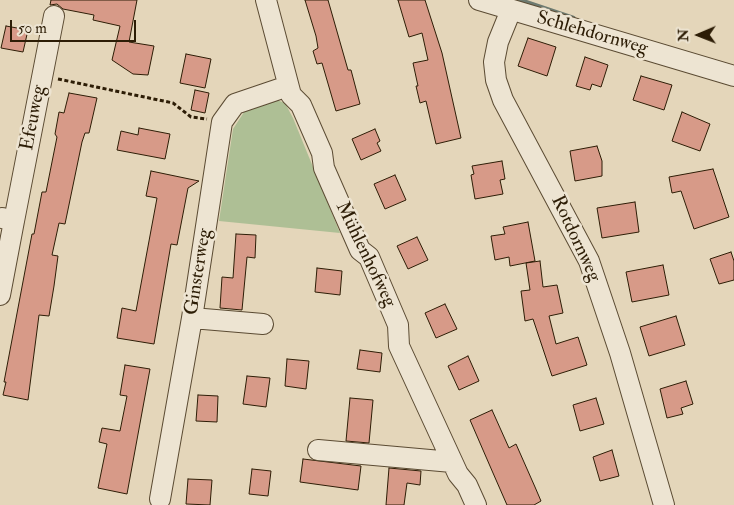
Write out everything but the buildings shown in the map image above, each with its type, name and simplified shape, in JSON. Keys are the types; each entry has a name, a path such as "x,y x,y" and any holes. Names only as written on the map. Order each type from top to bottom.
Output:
{"street":[{"name":"Mühlenhofweg","path":"266,0 291,95 301,105 322,153 324,168 360,250 369,257 398,325 399,346 452,462 476,505"},
{"name":"Schlehdornweg","path":"479,0 734,76"},
{"name":"Rotdornweg","path":"511,10 498,42 494,62 496,80 503,100 589,261 620,353 664,505"},
{"name":"Efeuweg","path":"0,295 7,219 42,76 54,16"},
{"path":"222,122 235,104 288,86"},
{"name":"Ginsterweg","path":"160,499 192,318 222,122"},
{"path":"192,318 263,324"},
{"path":"318,450 452,462"}],"path":[{"path":"42,76 173,103 191,117 222,122"}],"green space":[{"path":"274,99 285,103 293,118 340,233 219,221 233,129 248,106"}],"waterway":[{"path":"519,0 573,18"}]}
